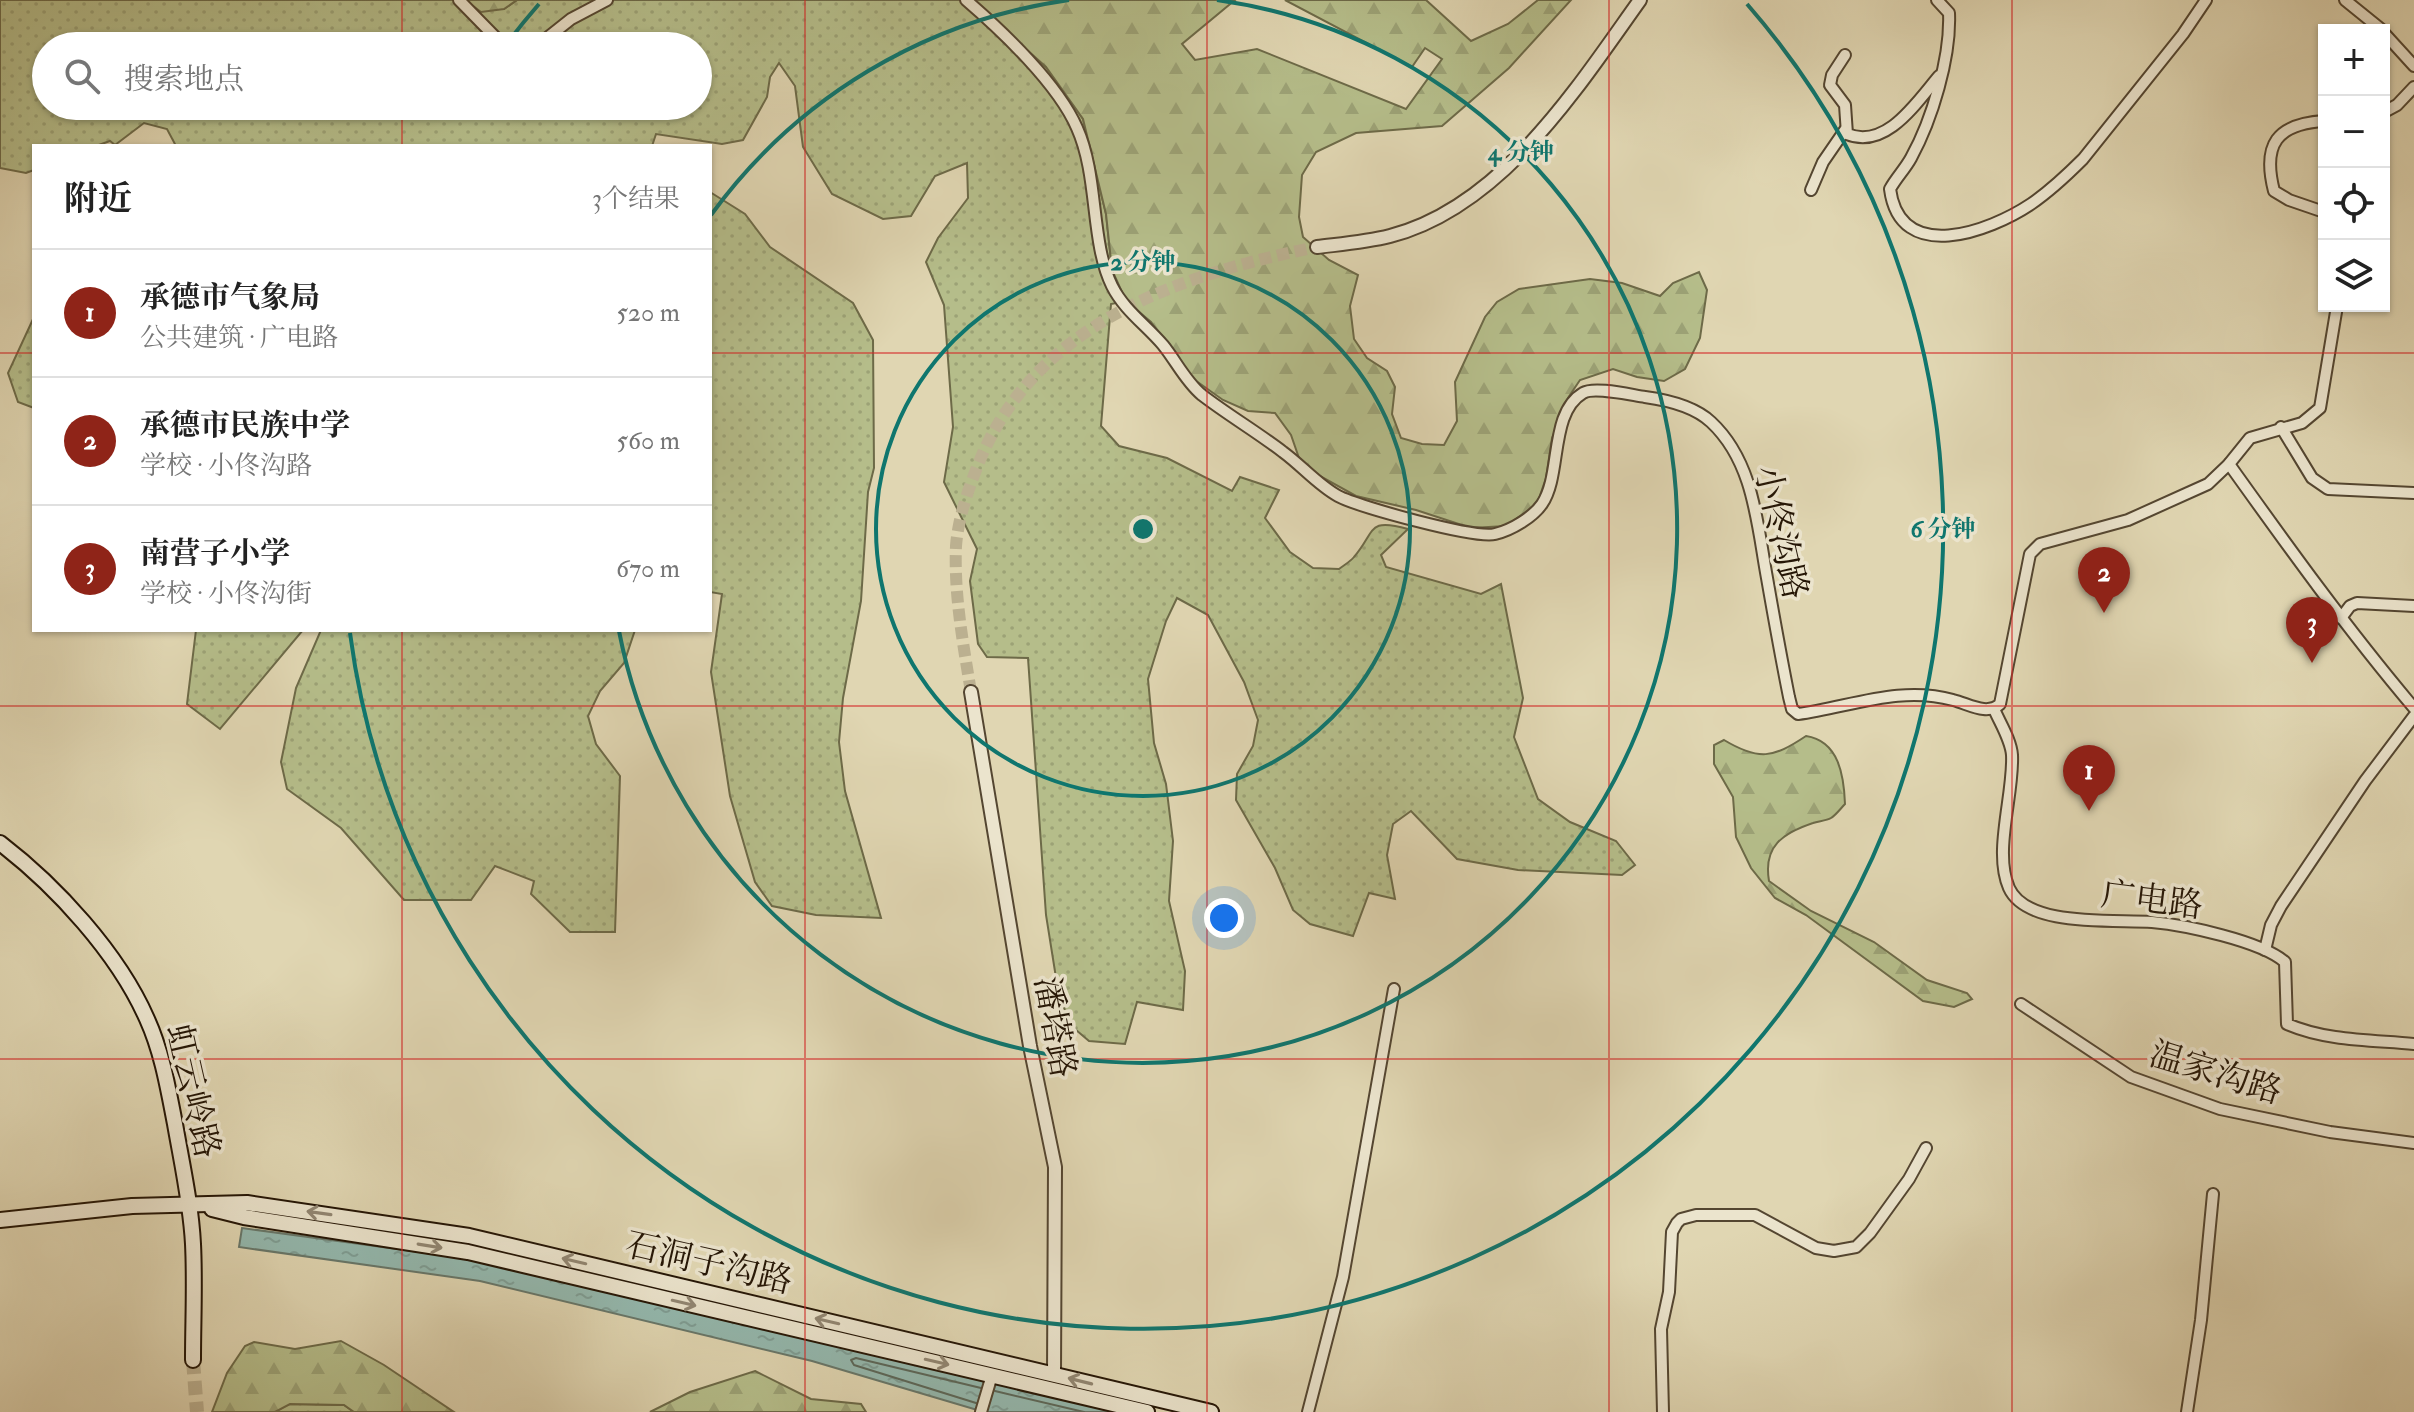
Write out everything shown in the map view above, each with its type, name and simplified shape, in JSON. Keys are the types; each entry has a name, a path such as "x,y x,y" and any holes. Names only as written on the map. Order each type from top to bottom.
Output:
{"main road":[{"name":"虹云岭路","path":"0,843 74,913 112,959 147,1018 165,1070 188,1203 193,1243 193,1360"},
{"name":"石洞子沟路","path":"188,1203 244,1217 468,1252 991,1378 1147,1412"},
{"name":"石洞子沟路","path":"0,1220 132,1206 247,1203 469,1236 1211,1412"}],"street":[{"path":"459,0 490,32"},
{"path":"555,32 571,19 607,0"},
{"name":"小佟沟路","path":"966,0 1006,34 1055,94 1077,127 1093,183 1106,267 1112,285 1128,310 1147,327 1197,390 1281,450 1336,495 1368,508 1459,532 1495,534 1521,523 1540,507 1548,494 1563,421 1582,393 1611,392 1664,400 1710,420 1744,469 1756,509 1792,709 1798,714 1894,695 1941,697 1983,710 1994,709"},
{"path":"1317,247 1392,236 1432,219 1465,200 1499,173 1562,108 1640,0"},
{"path":"1937,0 1949,13 1950,33 1941,74 1926,129 1910,161 1890,189 1891,200 1903,223 1919,234 1937,237 1969,231 2008,217 2032,204 2066,175 2083,159 2183,34 2206,0"},
{"path":"2345,0 2374,24"},
{"path":"2390,39 2414,66"},
{"path":"1811,190 1823,162 1845,130 1845,105 1830,85 1832,75 1845,55"},
{"path":"1845,130 1847,134 1860,139 1882,134 1907,112 1941,74"},
{"path":"2390,109 2414,87"},
{"path":"2318,122 2290,127 2277,136 2271,177 2274,191 2318,210"},
{"path":"1994,709 2000,704 2033,551 2040,544 2128,520 2208,484 2250,438 2302,423 2320,408 2336,312"},
{"path":"2281,427 2312,478 2328,489 2414,493"},
{"path":"2229,464 2341,618 2414,708"},
{"path":"2341,618 2350,606 2357,603 2414,606"},
{"name":"潘塔路","path":"971,692 1030,1046 1055,1167 1054,1374"},
{"name":"广电路","path":"1994,709 2012,751 2004,857 2009,888 2021,904 2059,917 2168,924 2265,950"},
{"path":"2414,716 2365,781 2281,906 2271,925 2265,950 2285,962 2287,1024 2305,1032 2414,1044"},
{"path":"1308,1412 1343,1277 1394,989"},
{"name":"温家沟路","path":"2021,1004 2131,1077 2220,1109 2330,1132 2414,1143"},
{"path":"1663,1412 1661,1329 1669,1292 1672,1232 1677,1223 1696,1215 1755,1215 1816,1248 1834,1251 1856,1247 1901,1190 1926,1148"},
{"path":"2187,1412 2201,1320 2213,1194"},
{"path":"981,1412 991,1378"}],"green space":[{"path":"0,0 465,0 504,9 517,0 971,0 1046,67 1083,119 1106,214 1112,270 1126,301 1111,304 1101,426 1119,446 1167,458 1232,491 1240,477 1279,490 1265,518 1290,552 1313,568 1339,569 1354,557 1374,529 1385,525 1408,529 1381,555 1386,567 1481,594 1501,584 1523,698 1514,737 1538,799 1570,822 1616,841 1635,865 1622,875 1518,870 1457,859 1411,811 1393,824 1387,855 1395,899 1369,893 1353,936 1310,924 1293,910 1275,868 1236,800 1237,774 1253,746 1258,720 1244,682 1208,615 1177,598 1166,621 1148,679 1154,743 1166,784 1173,841 1169,901 1185,971 1183,1010 1137,1002 1125,1044 1089,1041 1069,1024 1057,984 1046,915 1028,658 987,657 978,644 970,581 977,549 944,482 953,427 944,305 926,262 938,238 968,198 967,163 935,176 911,216 883,219 832,194 803,147 795,86 779,63 770,77 767,97 743,140 722,144 656,134 653,144 175,144 167,129 144,123 116,144 110,141 102,144 32,144 32,171 26,173 0,168"},
{"path":"465,0 517,0 504,9 481,12"},
{"path":"971,0 1235,0 1182,44 1195,60 1257,49 1406,109 1442,59 1425,48 1412,67 1285,0 1426,0 1471,41 1508,24 1538,0 1571,0 1509,68 1442,126 1356,133 1316,152 1302,175 1299,217 1303,237 1329,260 1358,275 1350,306 1354,339 1367,358 1387,371 1395,387 1392,414 1401,438 1422,444 1444,445 1457,421 1455,382 1485,317 1497,302 1519,289 1590,279 1622,283 1660,296 1673,283 1699,272 1707,290 1700,338 1685,369 1664,381 1613,369 1580,380 1568,398 1552,438 1546,478 1537,504 1506,526 1471,528 1416,510 1356,496 1309,470 1299,458 1291,435 1275,413 1248,411 1223,400 1192,378 1151,322 1126,301 1112,270 1106,214 1083,119 1046,67"},
{"path":"712,193 745,214 770,247 853,303 873,340 874,468 868,492 861,601 843,698 839,742 845,791 881,918 816,915 772,906 755,882 730,796 711,672 722,594 712,592"},
{"path":"32,321 32,407 18,402 8,373"},
{"path":"196,632 301,632 220,729 187,704"},
{"path":"320,632 634,632 624,663 600,691 588,716 596,744 620,776 615,932 570,932 531,894 534,881 495,866 471,900 404,900 341,828 287,789 281,762 296,688"},
{"path":"1806,736 1817,739 1833,752 1841,771 1845,804 1831,818 1793,831 1778,843 1769,859 1769,881 1811,911 1874,942 1927,980 1967,993 1972,999 1954,1007 1923,1001 1806,915 1775,898 1751,868 1736,837 1733,797 1714,764 1714,745 1724,740 1747,751 1766,754 1784,749"},
{"path":"341,1341 384,1365 454,1412 354,1412 344,1405 290,1404 275,1412 212,1412 227,1373 245,1346 254,1342 295,1349"},
{"path":"755,1371 811,1399 861,1404 866,1412 650,1412 690,1392"},
{"path":"289,1404 344,1405 354,1412 275,1412"}],"water":[{"path":"242,1228 464,1258 1118,1412 984,1412 812,1361 480,1281 239,1247"}],"tunnel":[{"path":"971,692 956,583 959,526 976,470 1001,420 1033,378 1071,343 1115,314 1163,291 1213,273 1317,247"},
{"path":"193,1360 197,1412"}],"place":[{"name":"承德市民族中学","path":"2104,613"},
{"name":"南营子小学","path":"2312,663"},
{"name":"承德市气象局","path":"2089,811"}]}
